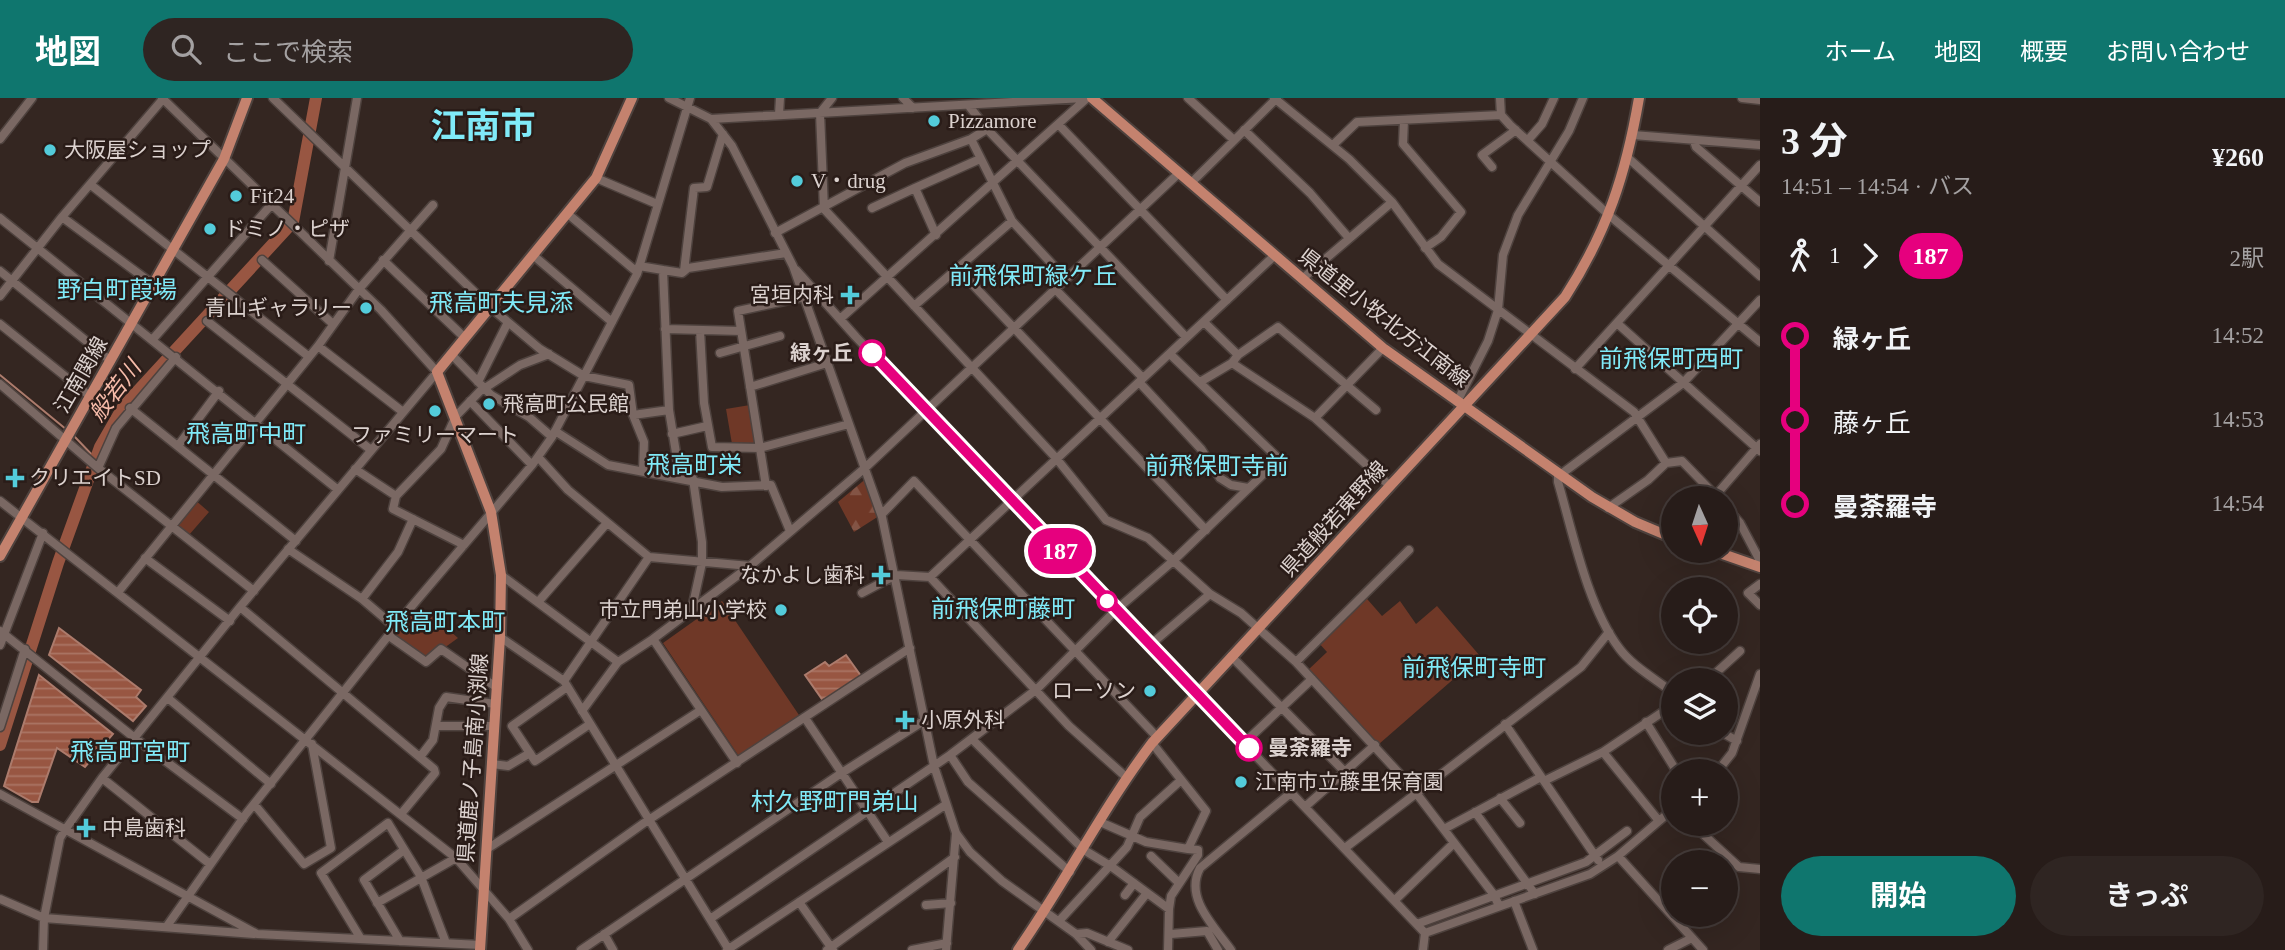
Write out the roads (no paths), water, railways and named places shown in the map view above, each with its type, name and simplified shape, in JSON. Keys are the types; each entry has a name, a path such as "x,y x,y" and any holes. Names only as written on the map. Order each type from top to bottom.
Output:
{"main road":[{"name":"江南関線","path":"0,556 224,159 247,98"},
{"path":"436,372 596,178 632,98"},
{"name":"県道里小牧北方江南線","path":"1088,98 1383,348 1608,508 1661,532"},
{"name":"県道般若東野線","path":"1018,950 1046,911 1126,777 1155,740 1390,486 1461,405 1532,335 1571,288 1590,259 1610,216 1633,135 1639,98"},
{"name":"県道鹿ノ子島南小渕線","path":"436,372 491,512 501,575 500,638 481,947"},
{"path":"1738,559 1758,566"}],"street":[{"path":"0,139 32,98"},
{"path":"0,296 62,217 163,98 359,289 436,372 240,607 169,699 102,778 65,830 60,838 44,918 43,950"},
{"path":"273,98 508,322 549,354 584,376 629,384 633,415 645,442 643,471"},
{"path":"329,261 357,98"},
{"path":"669,98 689,102 711,119 723,134 738,156 793,266 881,514 896,575 934,766 944,804 956,833 970,852 1002,881 1059,920 1091,950"},
{"path":"779,114 780,98"},
{"path":"832,98 820,113 824,209 1056,458 1106,520 1148,538 1210,594 1241,613 1296,662 1417,794 1496,900"},
{"path":"903,98 913,108"},
{"path":"711,119 913,108 971,102 1088,98"},
{"path":"841,319 1088,98"},
{"path":"1188,98 1234,140"},
{"path":"1191,183 1276,98 1333,145 1392,202 1438,264 1575,369 1613,393 1638,417 1666,463"},
{"path":"1500,98 1502,115 1516,130 1668,267 1760,342"},
{"path":"1528,140 1542,124 1554,98"},
{"path":"1461,405 1498,310 1503,255 1518,215 1569,131 1583,98"},
{"path":"1742,98 1760,100"},
{"path":"167,926 254,804 309,741 392,632 532,465 553,434 638,269 689,102"},
{"path":"971,102 987,129 1186,337"},
{"path":"1333,145 1357,122 1502,115"},
{"path":"1404,120 1403,144 1461,212 1441,237 1425,248"},
{"path":"1059,125 1227,300"},
{"path":"775,233 905,163 971,139 987,129"},
{"path":"1244,130 1310,193 1348,237"},
{"path":"1492,167 1482,155 1516,130"},
{"path":"684,271 694,188 706,187 723,134"},
{"path":"1633,135 1760,145"},
{"path":"971,139 1012,221 1066,279"},
{"path":"1694,141 1696,147 1760,202"},
{"path":"1627,157 1760,276"},
{"path":"873,208 981,159"},
{"path":"1575,369 1760,165"},
{"path":"582,711 618,662 691,613 866,467 1179,173"},
{"path":"596,178 657,204"},
{"path":"91,185 307,355"},
{"path":"915,188 936,234"},
{"path":"1302,279 1392,202"},
{"path":"153,339 271,205"},
{"path":"119,591 307,355 318,346 359,289 433,205"},
{"path":"568,214 638,269 684,271 786,253"},
{"path":"62,217 153,285"},
{"path":"0,218 219,391 337,489"},
{"path":"914,306 1012,221"},
{"path":"534,256 612,322"},
{"path":"930,577 1275,256"},
{"path":"262,260 333,324"},
{"path":"383,260 465,338"},
{"path":"793,266 926,410 1395,900 1425,933 1423,950"},
{"path":"957,268 1206,530"},
{"path":"663,270 669,411 680,477"},
{"path":"0,271 111,361"},
{"path":"1055,289 1141,380 1201,449 1220,478 1231,485 1248,488"},
{"path":"766,486 738,311 803,297"},
{"path":"1661,683 1621,651 1609,632 1588,581 1558,482 1559,475 1683,383 1760,300"},
{"path":"207,321 371,450"},
{"path":"464,545 393,509 396,496 440,449 455,418 482,386 508,322"},
{"path":"1204,322 1235,359 1315,418 1390,486"},
{"path":"0,324 90,397"},
{"path":"1618,324 1759,448 1726,486"},
{"path":"1200,382 1278,327 1376,411"},
{"path":"665,329 741,331"},
{"path":"699,330 707,426 712,447 760,448 849,424"},
{"path":"720,353 780,337"},
{"path":"318,346 403,412"},
{"path":"1315,418 1383,348"},
{"path":"482,386 520,365 549,354"},
{"path":"709,919 950,755 1037,689 1116,610 1173,561 1279,459 1170,354"},
{"path":"452,355 482,386 553,434 608,465 693,479 722,487 772,485 790,531"},
{"path":"99,468 116,428 130,408 176,357"},
{"path":"750,387 827,363"},
{"path":"0,384 99,468 254,591"},
{"path":"178,446 219,391"},
{"path":"470,401 532,465"},
{"path":"130,408 296,541"},
{"path":"633,415 669,411"},
{"path":"672,434 707,426"},
{"path":"538,457 568,490 649,557 750,566"},
{"path":"1608,508 1648,480 1666,463 1682,461 1706,486"},
{"path":"355,469 396,496"},
{"path":"691,613 702,563 702,542 693,479"},
{"path":"881,514 914,481 1075,651 1155,740 1180,780 1206,811 1188,849"},
{"path":"0,500 21,520 43,533 119,591 456,858 484,887 509,919 528,950"},
{"path":"362,599 398,552 413,519"},
{"path":"1738,521 1759,559 1758,566"},
{"path":"539,601 607,523"},
{"path":"0,645 2,633 43,533"},
{"path":"289,549 362,599 392,632 426,662 440,649 496,687"},
{"path":"1296,662 1409,550"},
{"path":"590,724 535,761 512,726 566,684 591,641 649,557"},
{"path":"145,558 229,621"},
{"path":"501,575 618,662"},
{"path":"862,593 896,575 930,577 1069,726 1126,777"},
{"path":"1760,584 1748,593 1760,605"},
{"path":"1150,645 1210,594"},
{"path":"240,607 434,769 435,773 401,814"},
{"path":"1345,848 1581,667 1609,632"},
{"path":"2,633 135,739 243,819"},
{"path":"500,638 566,684 728,950 944,804"},
{"path":"653,639 737,764"},
{"path":"509,919 649,820 910,648"},
{"path":"0,727 25,649"},
{"path":"1721,668 1740,651"},
{"path":"1231,656 1344,771"},
{"path":"1738,719 1760,674"},
{"path":"1244,743 1312,679"},
{"path":"421,757 433,740 439,708 446,697 495,704"},
{"path":"169,699 271,784"},
{"path":"487,849 701,710"},
{"path":"1444,829 1500,798 1603,752 1661,713"},
{"path":"805,718 888,842"},
{"path":"581,950 925,719"},
{"path":"1646,722 1669,759"},
{"path":"1505,724 1598,861"},
{"path":"436,726 494,726"},
{"path":"972,739 1084,850 1111,866 1169,909"},
{"path":"254,804 304,864 331,848 309,741"},
{"path":"1306,806 1374,745"},
{"path":"1603,752 1655,816"},
{"path":"492,764 508,766 530,753"},
{"path":"950,755 968,782 1070,872"},
{"path":"102,778 210,864"},
{"path":"1059,920 1111,866 1132,836 1140,817 1180,780"},
{"path":"1231,950 1194,894 1196,875 1200,868 1292,792"},
{"path":"0,794 257,934"},
{"path":"1500,798 1520,823"},
{"path":"1475,812 1530,888"},
{"path":"1417,924 1496,900 1618,856 1655,816 1661,814"},
{"path":"1100,822 1146,842 1198,850 1198,855 1171,896 1168,950"},
{"path":"361,939 321,873 388,823 421,879 446,943"},
{"path":"1425,933 1496,900 1514,901 1530,888 1578,879 1627,831"},
{"path":"912,950 947,946 956,833"},
{"path":"1705,836 1739,867 1760,870"},
{"path":"1395,900 1454,843"},
{"path":"400,941 364,880 404,850"},
{"path":"1151,856 1179,883"},
{"path":"1618,856 1703,950"},
{"path":"799,902 831,949 956,857"},
{"path":"377,903 456,858"},
{"path":"1125,895 1134,883"},
{"path":"1108,942 1147,893"},
{"path":"0,899 44,918 481,947"},
{"path":"1514,901 1533,950"},
{"path":"926,905 951,903"},
{"path":"231,932 240,924"},
{"path":"1171,934 1208,931 1218,950"},
{"path":"1076,934 1087,933 1128,950"},
{"path":"604,934 613,950"},
{"path":"1668,950 1692,938"}],"waterway":[{"name":"般若川","path":"0,745 58,563 100,447 123,407 293,222 316,98"},
{"path":"0,375 67,430"},
{"path":"74,436 95,458"}],"place":[{"name":"Pizzamore","path":"934,121"},
{"name":"大阪屋ショップ","path":"50,150"},
{"name":"V・drug","path":"797,181"},
{"name":"Fit24","path":"236,196"},
{"name":"ドミノ・ピザ","path":"210,229"},
{"name":"宮垣内科","path":"850,295"},
{"name":"青山ギャラリー","path":"366,308"},
{"name":"緑ヶ丘","path":"872,353"},
{"name":"飛高町公民館","path":"489,404"},
{"name":"ファミリーマート","path":"435,411"},
{"name":"クリエイトSD","path":"15,478"},
{"name":"なかよし歯科","path":"881,575"},
{"name":"市立門弟山小学校","path":"781,610"},
{"name":"ローソン","path":"1150,691"},
{"name":"小原外科","path":"905,720"},
{"name":"曼荼羅寺","path":"1249,748"},
{"name":"江南市立藤里保育園","path":"1241,782"},
{"name":"中島歯科","path":"86,828"}],"district":[{"name":"江南市","path":"483,126"},
{"name":"前飛保町緑ケ丘","path":"1033,276"},
{"name":"野白町葭場","path":"117,290"},
{"name":"飛高町夫見添","path":"501,303"},
{"name":"前飛保町西町","path":"1671,359"},
{"name":"飛高町中町","path":"246,434"},
{"name":"飛高町栄","path":"694,465"},
{"name":"前飛保町寺前","path":"1217,466"},
{"name":"前飛保町藤町","path":"1003,609"},
{"name":"飛高町本町","path":"445,622"},
{"name":"前飛保町寺町","path":"1474,668"},
{"name":"飛高町宮町","path":"130,752"},
{"name":"村久野町門弟山","path":"835,802"}]}
